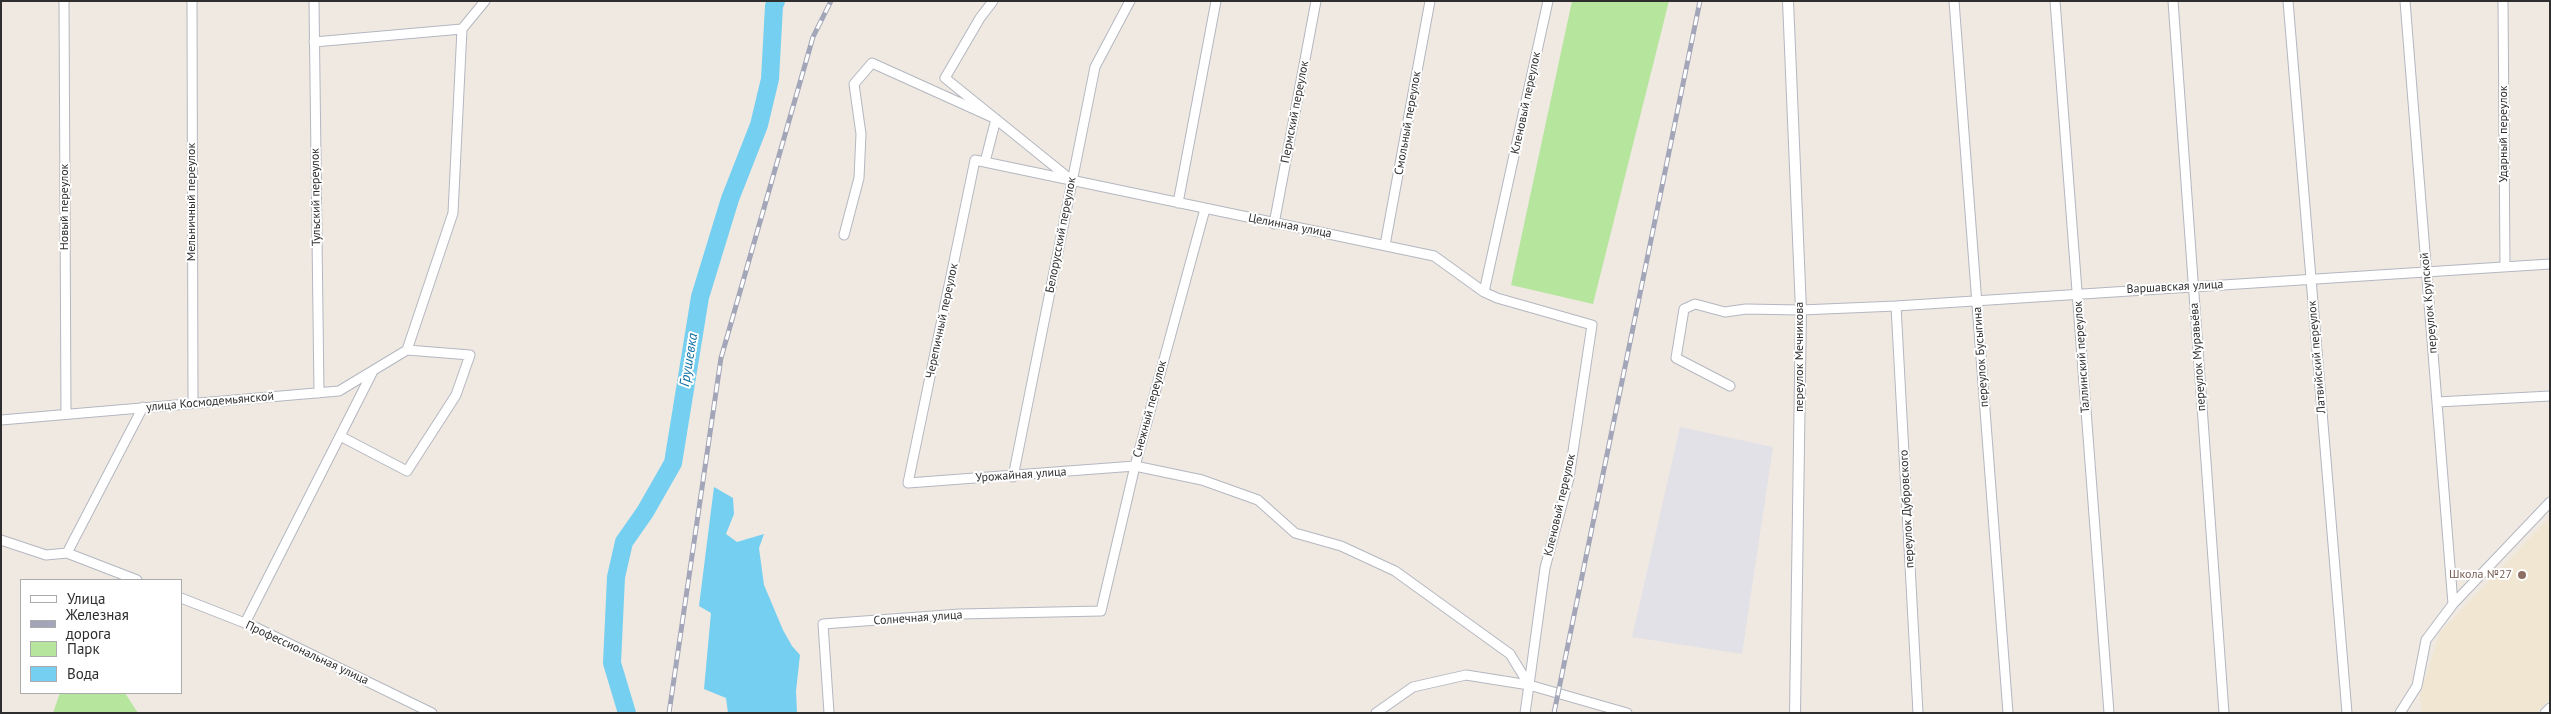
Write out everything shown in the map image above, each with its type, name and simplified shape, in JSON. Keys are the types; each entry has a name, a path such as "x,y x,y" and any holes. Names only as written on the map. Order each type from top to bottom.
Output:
{"street":[{"name":"Новый переулок","path":"64,1 66,413"},
{"name":"Мельничный переулок","path":"192,1 193,403"},
{"name":"Тульский переулок","path":"314,1 319,393"},
{"path":"340,436 407,471 456,394 470,355 407,350 453,212 462,29 485,1"},
{"path":"993,1 980,18 945,78 1072,181"},
{"name":"Белорусский переулок","path":"1013,477 1095,67 1130,1"},
{"path":"1178,203 1216,1"},
{"name":"Пермский переулок","path":"1274,224 1316,1"},
{"name":"Смольный переулок","path":"1386,245 1430,1"},
{"name":"Кленовый переулок","path":"1484,292 1548,1"},
{"name":"переулок Мечникова","path":"1788,1 1801,310 1795,713"},
{"name":"переулок Бусыгина","path":"1954,1 2008,713"},
{"name":"Таллинский переулок","path":"2055,1 2109,713"},
{"name":"переулок Муравьёва","path":"2173,1 2224,713"},
{"name":"Латвийский переулок","path":"2288,1 2347,713"},
{"name":"переулок Крупской","path":"2405,1 2453,604"},
{"name":"Ударный переулок","path":"2503,1 2505,266"},
{"path":"314,42 462,29"},
{"path":"844,235 859,178 861,134 854,84 872,63 996,119"},
{"path":"985,162 996,119"},
{"name":"Целинная улица","path":"975,160 1434,256 1484,292 1592,324"},
{"name":"Черепичный переулок","path":"908,483 975,160"},
{"name":"Снежный переулок","path":"1101,611 1135,466 1205,209"},
{"name":"Варшавская улица","path":"1730,386 1676,358 1684,309 1695,304 1724,312 1746,309 1801,310 1896,306 2550,264"},
{"name":"переулок Дубровского","path":"1896,306 1918,713"},
{"name":"Кленовый переулок","path":"1524,713 1530,685 1545,568 1569,478 1592,324"},
{"name":"улица Космодемьянской","path":"1,420 339,391 407,350"},
{"path":"245,623 373,370"},
{"path":"2437,402 2550,396"},
{"path":"67,552 143,407"},
{"name":"Урожайная улица","path":"908,483 1013,477 1135,466 1202,480 1258,500 1295,533 1341,546 1395,572 1510,654 1530,685"},
{"path":"2400,713 2417,686 2426,640 2453,604 2550,502"},
{"path":"1,540 46,555 67,552 134,579"},
{"name":"Профессиональная улица","path":"182,598 245,623 432,713"},
{"name":"Солнечная улица","path":"829,713 823,624 960,614 1101,611"},
{"path":"1376,713 1413,687 1466,675 1530,685 1627,713"},
{"path":"2545,713 2550,708"}],"shaded area":[{"path":"1680,427 1773,447 1742,654 1632,637"},
{"name":"Школа №27","path":"2550,517 2550,699 2536,713 2422,713 2420,695 2440,632"}],"green space":[{"path":"1572,1 1669,1 1593,304 1511,285"},
{"path":"60,694 126,694 138,713 53,713"}],"water":[{"path":"714,487 733,498 734,514 726,534 737,542 764,534 759,548 764,585 783,630 792,646 800,655 796,691 797,713 728,713 726,698 704,689 711,613 699,606"}],"waterway":[{"name":"Грушевка","path":"627,713 612,663 616,577 624,542 645,512 673,463 700,297 730,199 759,125 770,79 774,6 776,1"}],"railway":[{"path":"669,713 721,358 813,37 831,1"},
{"path":"1554,713 1700,1"}],"place":[{"name":"Школа №27","path":"2522,575"}]}
